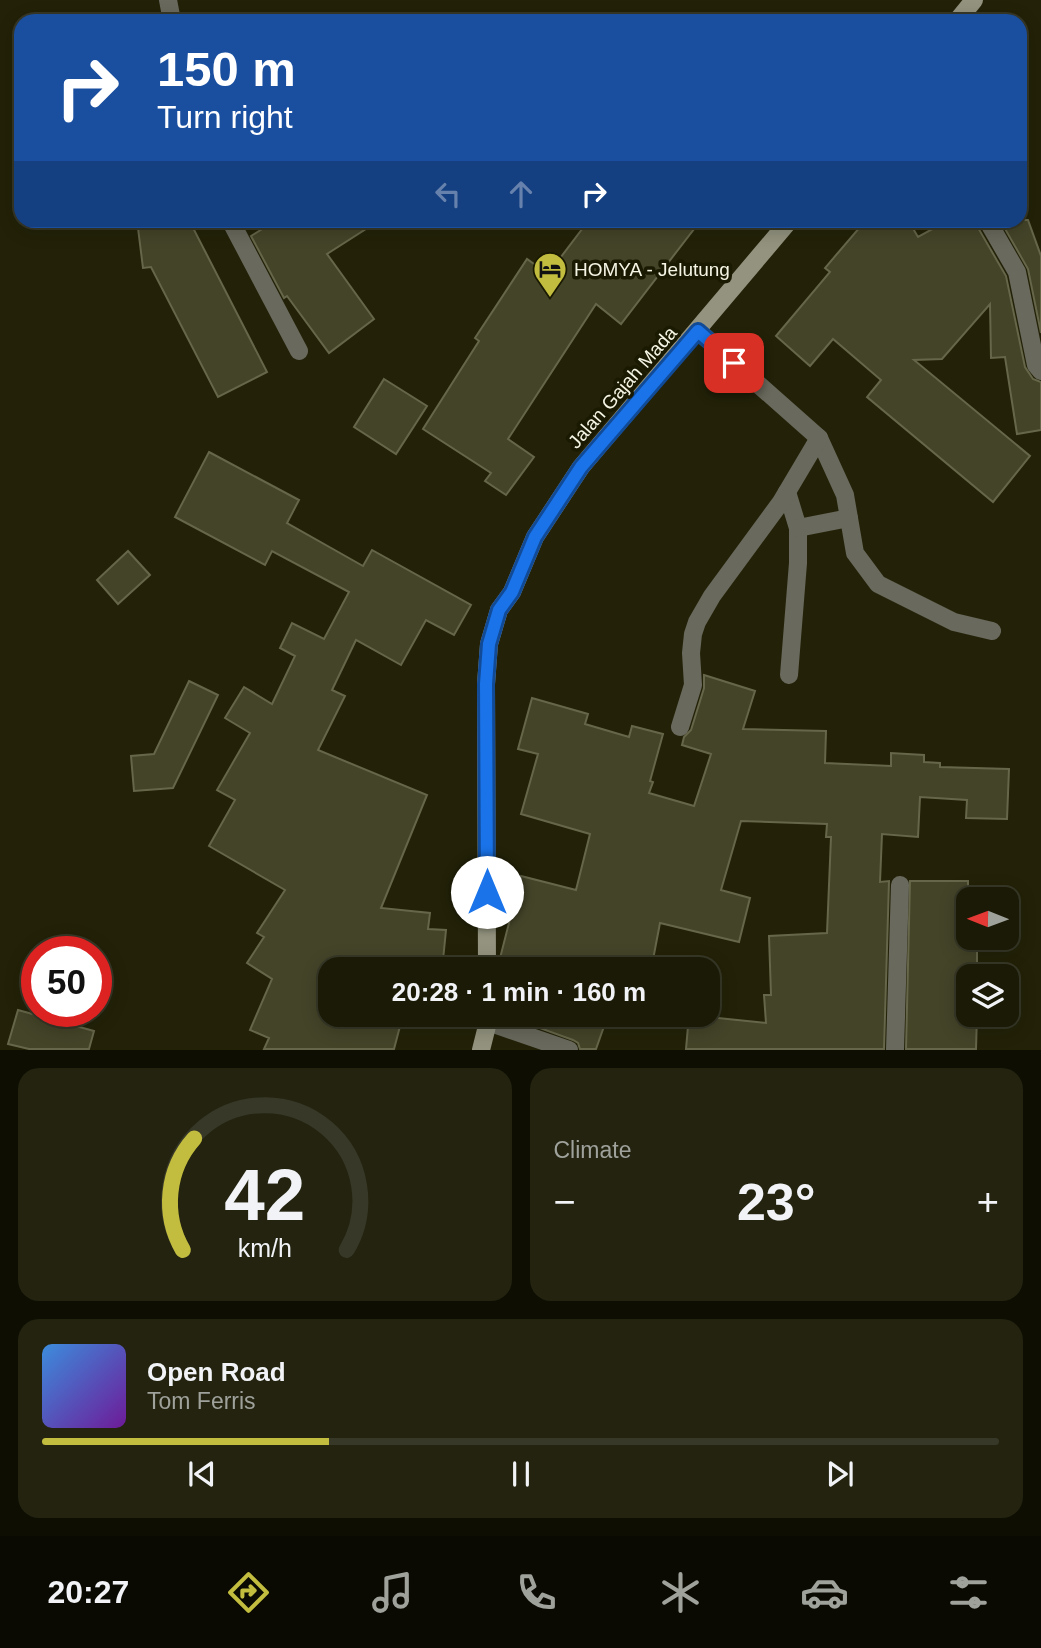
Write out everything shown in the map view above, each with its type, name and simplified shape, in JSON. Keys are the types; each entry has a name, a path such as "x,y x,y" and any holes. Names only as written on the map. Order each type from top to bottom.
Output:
{"main road":[{"path":"963,14 974,0"},
{"name":"Jalan Gajah Mada","path":"488,957 486,684 489,644 499,610 512,592 535,537 581,467 783,228"},
{"path":"481,1049 486,1027"}],"street":[{"path":"234,228 299,351"},
{"path":"992,228 1017,272 1036,365 1041,371"},
{"path":"698,331 819,438 845,495 855,553 878,584 954,622 992,631"},
{"path":"680,727 693,685 691,653 697,622 712,596 787,492 819,438"},
{"path":"787,492 798,528 798,563 789,675"},
{"path":"798,528 849,518"},
{"path":"895,1049 900,886"},
{"path":"510,1027 569,1049"}],"building":[{"path":"1027,220 1041,256 1041,333 1028,269 1005,228 1027,228"},
{"path":"138,228 193,228 267,372 218,397 151,267 143,268"},
{"path":"264,228 368,228 327,254 374,319 329,353 287,296 284,298 251,236"},
{"path":"583,228 695,228 621,324 596,304 508,439 534,457 506,495 485,481 491,473 423,429 479,341 475,338 527,259 548,274"},
{"path":"859,228 913,228 918,237 934,228 978,228 1006,276 1025,367 1033,379 1041,382 1041,430 1017,434 1005,357 991,358 990,304 942,359 914,360 1030,456 993,502 867,397 881,380 833,339 810,366 776,336 830,272 825,268"},
{"path":"384,379 427,406 396,454 354,427"},
{"path":"209,452 299,500 287,523 363,566 372,550 471,605 454,635 426,620 401,665 356,640 332,690 345,696 318,750 427,795 381,908 430,913 428,929 446,930 443,957 318,957 318,1027 400,1027 394,1049 264,1049 269,1038 250,1030 272,979 247,963 264,937 257,933 285,890 209,846 235,800 217,790 250,733 225,718 244,687 272,704 295,656 280,648 292,623 324,639 349,592 272,551 265,565 175,517"},
{"path":"128,551 150,575 118,604 97,580"},
{"path":"704,675 755,691 743,729 826,731 825,763 891,766 891,753 924,755 924,762 940,763 940,767 1009,769 1007,819 966,818 967,800 920,797 918,837 882,834 880,882 889,881 884,1049 686,1049 688,1027 720,1027 720,1018 766,1023 764,995 771,995 769,936 827,933 831,837 826,837 827,824 741,821 721,890 750,898 739,942 660,923 653,957 500,957 521,876 576,890 590,834 521,814 538,754 518,749 532,698 588,714 585,724 629,737 632,726 663,734 649,793 694,806 711,754 682,745 684,737 691,730 704,688"},
{"path":"189,681 218,695 173,788 134,791 131,756 154,754"},
{"path":"910,881 968,881 968,887 956,887 956,950 977,950 977,964 956,964 956,1027 977,1027 976,1049 906,1049"},
{"path":"18,1010 21,1011 21,1027 80,1027 94,1031 89,1049 29,1049 8,1044"},
{"path":"537,1027 604,1027 596,1049 580,1049 578,1043"}],"place":[{"name":"HOMYA - Jelutung","path":"550,299"}],"route":[{"path":"487,892 486,684 489,644 499,610 512,592 535,537 581,467 698,331 734,363"}]}
